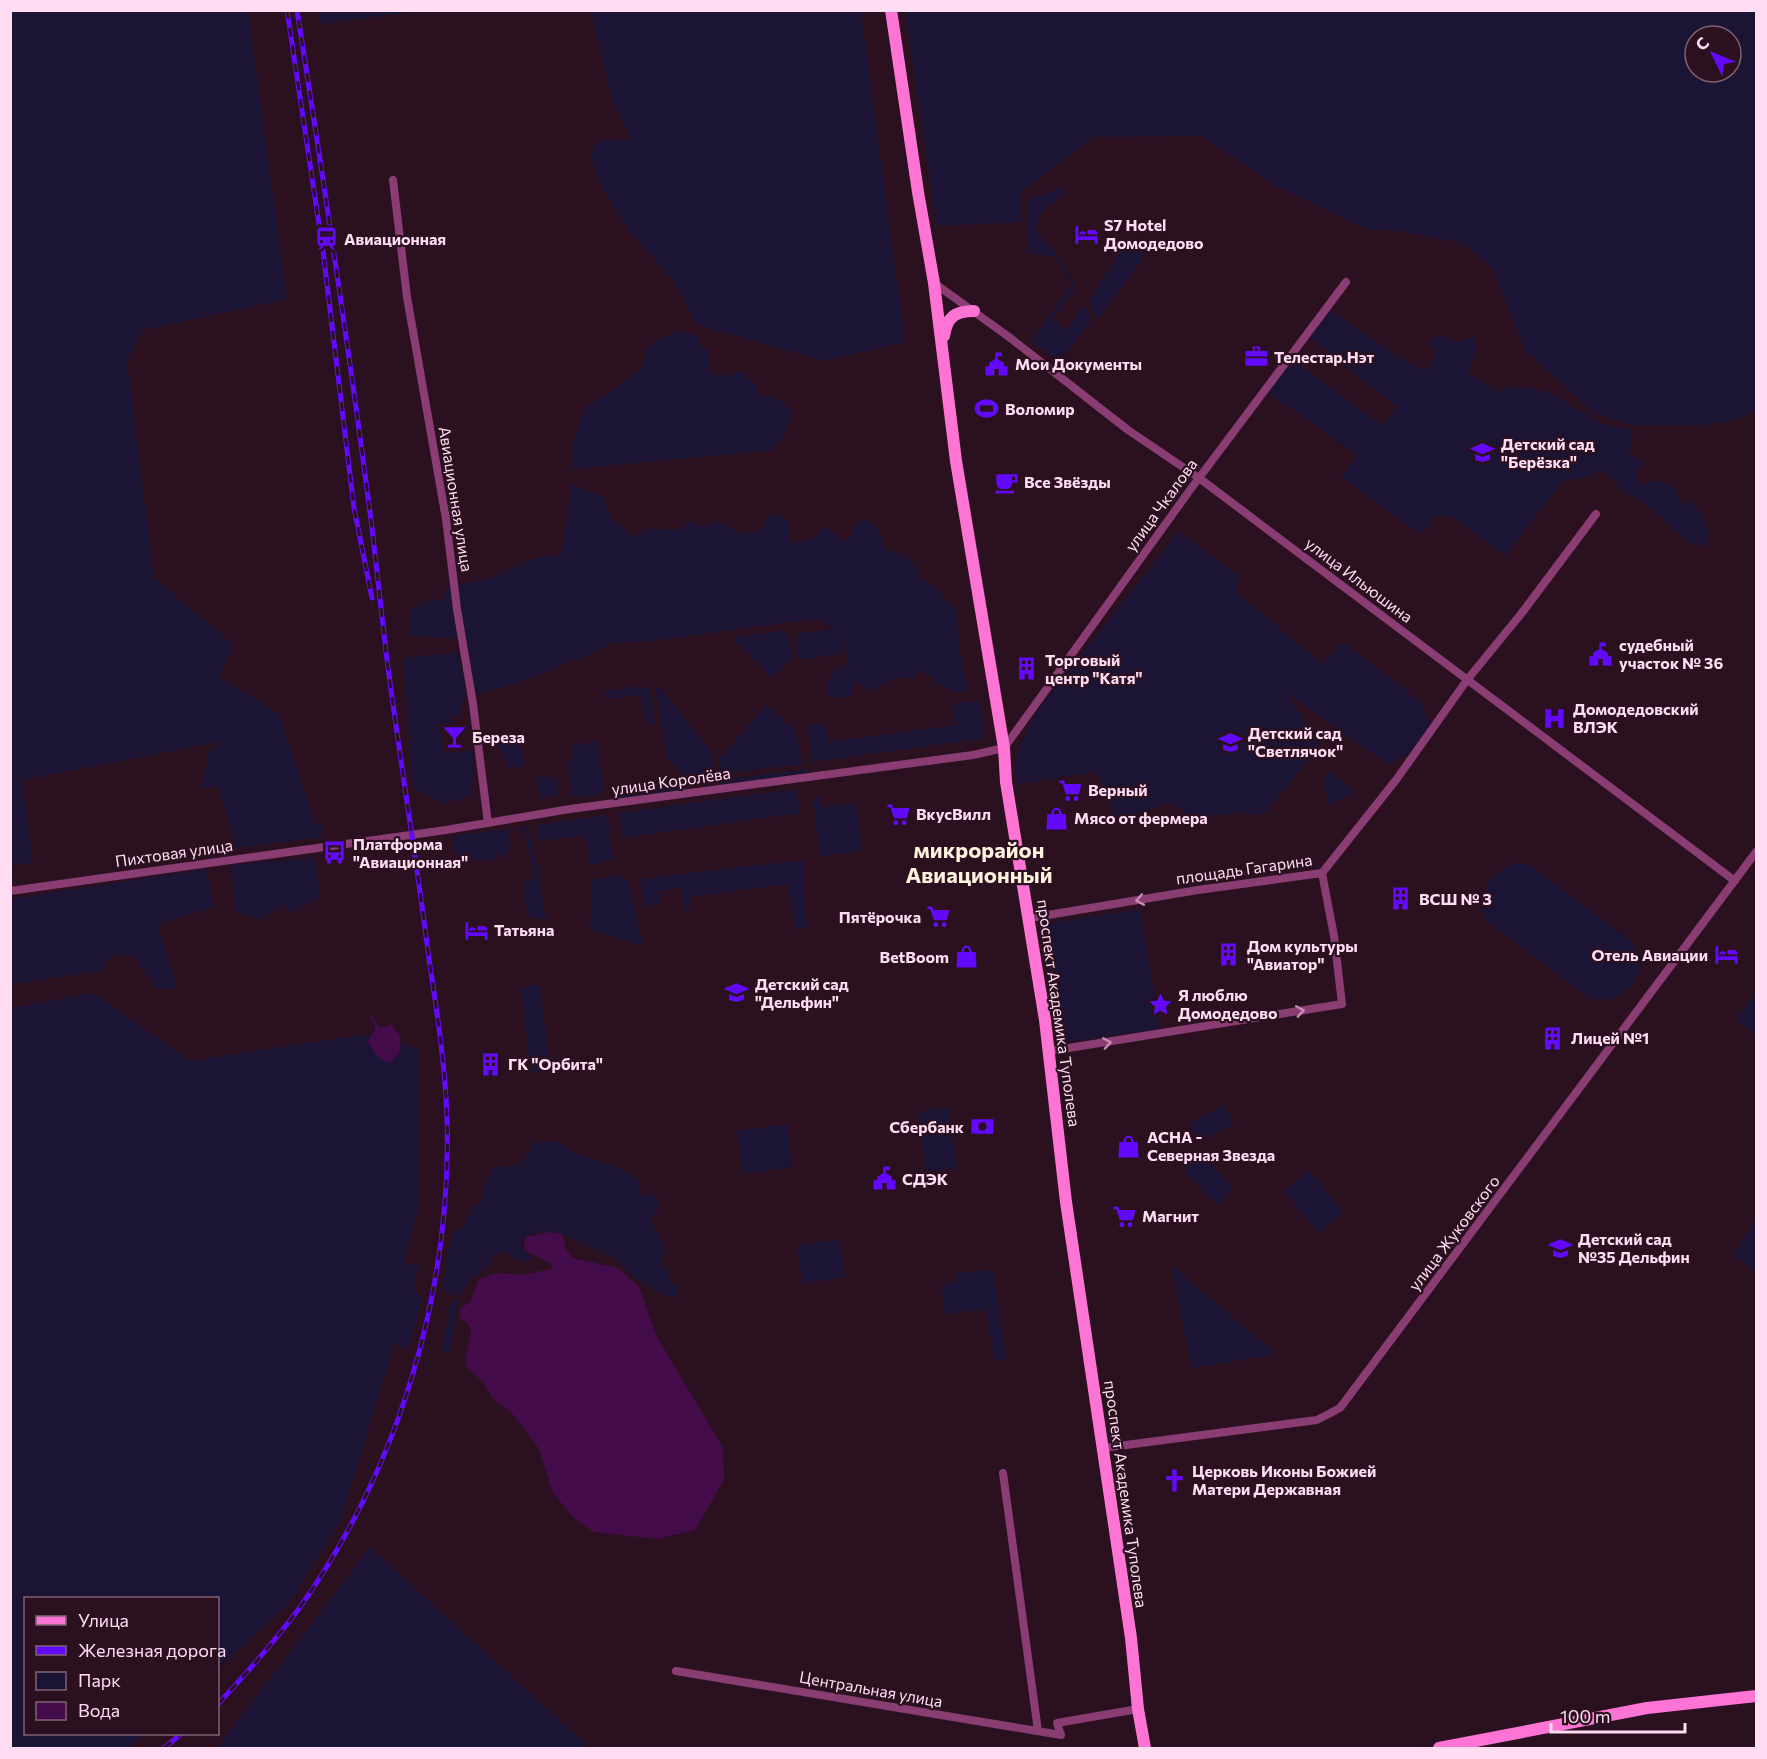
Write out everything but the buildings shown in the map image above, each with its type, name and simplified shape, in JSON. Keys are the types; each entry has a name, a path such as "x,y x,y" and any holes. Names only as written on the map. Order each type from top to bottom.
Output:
{"main road":[{"name":"проспект Академика Туполева","path":"891,10 934,283 956,461 1004,748 1006,782 1050,1051 1066,1202 1131,1638 1144,1749"},
{"path":"943,346 950,319 960,311 974,311"},
{"path":"1439,1749 1647,1708 1756,1696"}],"street":[{"name":"Авиационная улица","path":"393,180 407,297 446,519 488,823"},
{"name":"улица Чкалова","path":"1004,748 1199,478 1346,282"},
{"name":"улица Ильюшина","path":"934,283 974,311 1128,430 1199,478 1735,881"},
{"path":"1322,873 1396,780 1467,680 1596,514"},
{"name":"улица Королёва","path":"342,845 570,809 973,755 1004,748"},
{"name":"Пихтовая улица","path":"10,891 342,845"},
{"path":"1735,881 1756,853"},
{"name":"площадь Гагарина","path":"1030,918 1198,890 1322,873 1334,936 1342,1004 1050,1051"},
{"name":"улица Жуковского","path":"1103,1448 1317,1420 1340,1408 1735,881"},
{"path":"1003,1473 1038,1731"},
{"name":"Центральная улица","path":"676,1671 1061,1735 1057,1723 1138,1709"}],"green space":[{"path":"11,10 248,11 287,299 143,330 127,360 154,578 234,645 219,677 279,714 314,822 324,825 322,837 236,848 219,787 202,787 208,760 206,753 224,741 22,780 33,862 11,866"},
{"path":"318,10 421,11 320,24"},
{"path":"591,11 861,11 905,342 824,361 698,325 672,279 627,228 599,182 590,154 599,140 632,140 613,103"},
{"path":"905,11 1756,11 1756,409 1738,419 1698,426 1632,425 1594,413 1525,350 1492,268 1463,243 1393,230 1369,230 1276,186 1202,136 1093,137 1022,192 1022,222 937,226"},
{"path":"1064,187 1065,192 1041,213 1039,223 1034,228 1057,255 1077,286 1053,319 1066,330 1085,304 1091,321 1059,362 1031,341 1072,284 1056,257 1028,253 1028,199"},
{"path":"1130,244 1140,247 1142,260 1096,321 1089,299 1124,247"},
{"path":"1330,310 1396,355 1425,371 1437,352 1429,343 1432,338 1441,335 1455,343 1475,336 1476,348 1468,373 1499,392 1507,387 1526,387 1556,395 1577,410 1587,412 1598,423 1631,430 1633,439 1629,455 1645,461 1636,472 1637,484 1660,481 1672,485 1682,503 1688,501 1700,512 1710,537 1703,546 1691,544 1640,499 1623,492 1611,477 1600,469 1591,476 1563,481 1505,556 1452,517 1436,515 1422,535 1341,477 1358,455 1267,392 1292,359 1382,425 1397,407 1310,338"},
{"path":"678,331 698,336 700,346 708,350 710,373 727,376 747,372 747,380 755,382 759,395 779,399 793,412 784,437 772,450 572,469 573,442 584,409 631,377 640,368 645,360 645,351 653,342"},
{"path":"572,484 604,498 610,517 634,537 647,529 680,530 690,521 704,528 714,522 724,524 739,533 758,532 765,525 769,514 780,515 790,524 789,543 810,541 824,527 831,530 841,540 849,539 863,518 878,531 884,550 899,553 909,559 922,580 932,584 957,612 964,676 968,682 967,690 956,692 949,690 934,682 932,676 921,670 914,679 896,678 874,691 854,679 855,687 849,697 833,697 825,691 832,674 848,665 851,673 843,628 837,628 843,632 845,649 841,653 801,660 798,656 795,638 799,633 836,628 820,618 651,641 611,643 582,658 572,659 516,684 477,694 466,639 409,636 410,611 427,601 443,599 447,587 491,578 534,558 561,555"},
{"path":"1178,532 1239,576 1236,592 1323,664 1343,642 1423,704 1431,726 1413,751 1389,765 1286,692 1320,746 1263,815 1240,812 1195,818 1169,802 1117,821 1097,772 1018,784 1014,768 1018,749 1037,711"},
{"path":"786,630 793,657 773,678 733,638"},
{"path":"458,652 466,696 461,703 462,714 451,716 452,723 440,724 443,753 473,751 474,776 469,797 444,803 413,788 403,658"},
{"path":"639,686 646,687 650,691 655,724 647,725 641,694 605,700 604,692"},
{"path":"660,687 713,754 713,774 686,776 667,759 656,688"},
{"path":"980,701 985,738 813,762 807,726 825,724 828,742 955,725 952,703"},
{"path":"767,704 796,732 803,764 722,774 719,772 719,756 722,756"},
{"path":"493,736 520,740 524,766 509,768"},
{"path":"597,741 604,791 602,794 576,798 572,795 567,762 573,760 571,746"},
{"path":"808,769 806,773 722,785 720,780"},
{"path":"1330,771 1353,791 1348,797 1329,805 1323,778"},
{"path":"545,775 546,779 556,777 559,795 540,798 536,777"},
{"path":"687,783 685,789 617,799 613,797 613,794"},
{"path":"796,789 800,813 622,838 619,813"},
{"path":"820,797 822,807 856,803 862,851 820,856 813,798"},
{"path":"607,815 613,860 590,865 586,835 539,841 537,825"},
{"path":"528,827 533,843 546,918 532,918 527,911 523,881 534,879 525,830 517,831 517,828"},
{"path":"509,829 510,849 501,857 476,860 455,855 452,836"},
{"path":"313,858 317,864 316,873 320,896 304,907 290,912 285,905 281,906 261,919 236,912 231,865"},
{"path":"803,860 805,921 811,927 796,930 787,884 690,897 690,909 684,910 681,888 660,891 661,904 644,906 640,879"},
{"path":"1518,862 1532,866 1631,940 1640,955 1642,968 1632,984 1620,995 1606,1000 1587,996 1486,920 1482,902 1488,884 1501,870"},
{"path":"207,869 213,908 162,922 159,931 177,988 158,990 132,954 111,956 101,971 11,984 11,899"},
{"path":"620,875 629,883 643,946 590,930 592,880"},
{"path":"1140,909 1160,1029 1059,1043 1042,924"},
{"path":"540,985 550,1071 531,1073 521,987"},
{"path":"94,993 190,1061 366,1034 417,1048 419,1161 417,1214 398,1281 404,1263 419,1266 413,1290 422,1296 409,1349 394,1344 341,1520 289,1603 219,1668 219,1597 24,1597 24,1735 144,1735 129,1748 11,1748 11,1008"},
{"path":"1756,993 1756,1034 1736,1019"},
{"path":"1225,1105 1234,1124 1198,1142 1189,1123"},
{"path":"948,1107 957,1168 926,1172 918,1112"},
{"path":"787,1124 792,1167 743,1174 737,1131"},
{"path":"550,1141 631,1175 638,1179 643,1197 647,1194 657,1197 659,1209 653,1215 650,1223 656,1229 666,1249 661,1260 661,1267 666,1267 670,1272 668,1280 679,1288 674,1299 633,1277 615,1258 562,1234 544,1230 531,1234 522,1241 524,1250 531,1255 531,1259 520,1262 504,1251 494,1255 488,1265 469,1282 461,1295 454,1295 444,1290 445,1262 452,1235 463,1225 472,1209 482,1203 483,1188 496,1165 509,1167 523,1162 533,1143"},
{"path":"1199,1152 1233,1187 1218,1206 1184,1171"},
{"path":"1309,1170 1343,1212 1318,1233 1284,1191"},
{"path":"1756,1221 1756,1273 1732,1255"},
{"path":"839,1239 845,1277 803,1284 797,1246"},
{"path":"1171,1265 1276,1354 1192,1368"},
{"path":"993,1269 1006,1359 994,1361 986,1309 945,1314 941,1284 957,1282 956,1274"},
{"path":"452,1298 458,1303 449,1355 441,1351"},
{"path":"370,1547 590,1748 217,1748"}],"water":[{"path":"370,1016 375,1017 373,1018 380,1027 389,1026 392,1022 393,1028 400,1036 400,1052 390,1063 377,1056 370,1043 366,1044 375,1029"},
{"path":"549,1232 562,1234 566,1249 573,1258 618,1268 639,1287 656,1335 723,1448 724,1480 695,1530 657,1539 594,1532 575,1519 553,1493 539,1449 511,1412 492,1398 483,1382 467,1368 465,1359 471,1333 468,1323 459,1318 460,1309 470,1302 479,1279 496,1273 522,1275 551,1269 552,1264 524,1250 525,1237"}],"railway":[{"path":"287,10 323,251 354,508 372,598"},
{"path":"219,1703 298,1610 334,1555 365,1498 391,1438 412,1376 429,1312 440,1248 446,1182 447,1117 440,1038 391,690 355,398 297,10"},
{"path":"164,1748 180,1735"}],"place":[{"name":"S7 Hotel Домодедово","path":"1086,234"},
{"name":"Авиационная","path":"326,239"},
{"name":"Телестар.Нэт","path":"1256,357"},
{"name":"Мои Документы","path":"997,364"},
{"name":"Воломир","path":"987,409"},
{"name":"Детский сад \"Берёзка\"","path":"1483,453"},
{"name":"Все Звёзды","path":"1006,482"},
{"name":"судебный участок № 36","path":"1601,654"},
{"name":"Торговый центр \"Катя\"","path":"1027,669"},
{"name":"Домодедовский ВЛЭК","path":"1555,718"},
{"name":"Береза","path":"454,737"},
{"name":"Детский сад \"Светлячок\"","path":"1230,742"},
{"name":"Верный","path":"1070,790"},
{"name":"ВкусВилл","path":"898,814"},
{"name":"Мясо от фермера","path":"1056,818"},
{"name":"Платформа \"Авиационная\"","path":"335,853"},
{"name":"ВСШ № 3","path":"1401,899"},
{"name":"Пятёрочка","path":"939,917"},
{"name":"Татьяна","path":"476,930"},
{"name":"Дом культуры \"Авиатор\"","path":"1229,955"},
{"name":"Отель Авиации","path":"1726,955"},
{"name":"BetBoom","path":"967,957"},
{"name":"Детский сад \"Дельфин\"","path":"737,993"},
{"name":"Я люблю Домодедово","path":"1160,1004"},
{"name":"Лицей №1","path":"1553,1038"},
{"name":"ГК \"Орбита\"","path":"490,1064"},
{"name":"Сбербанк","path":"982,1127"},
{"name":"АСНА - Северная Звезда","path":"1129,1146"},
{"name":"СДЭК","path":"884,1179"},
{"name":"Магнит","path":"1124,1216"},
{"name":"Детский сад №35 Дельфин","path":"1560,1248"},
{"name":"Церковь Иконы Божией Матери Державная","path":"1174,1480"}],"district":[{"name":"микрорайон Авиационный","path":"979,862"}]}
